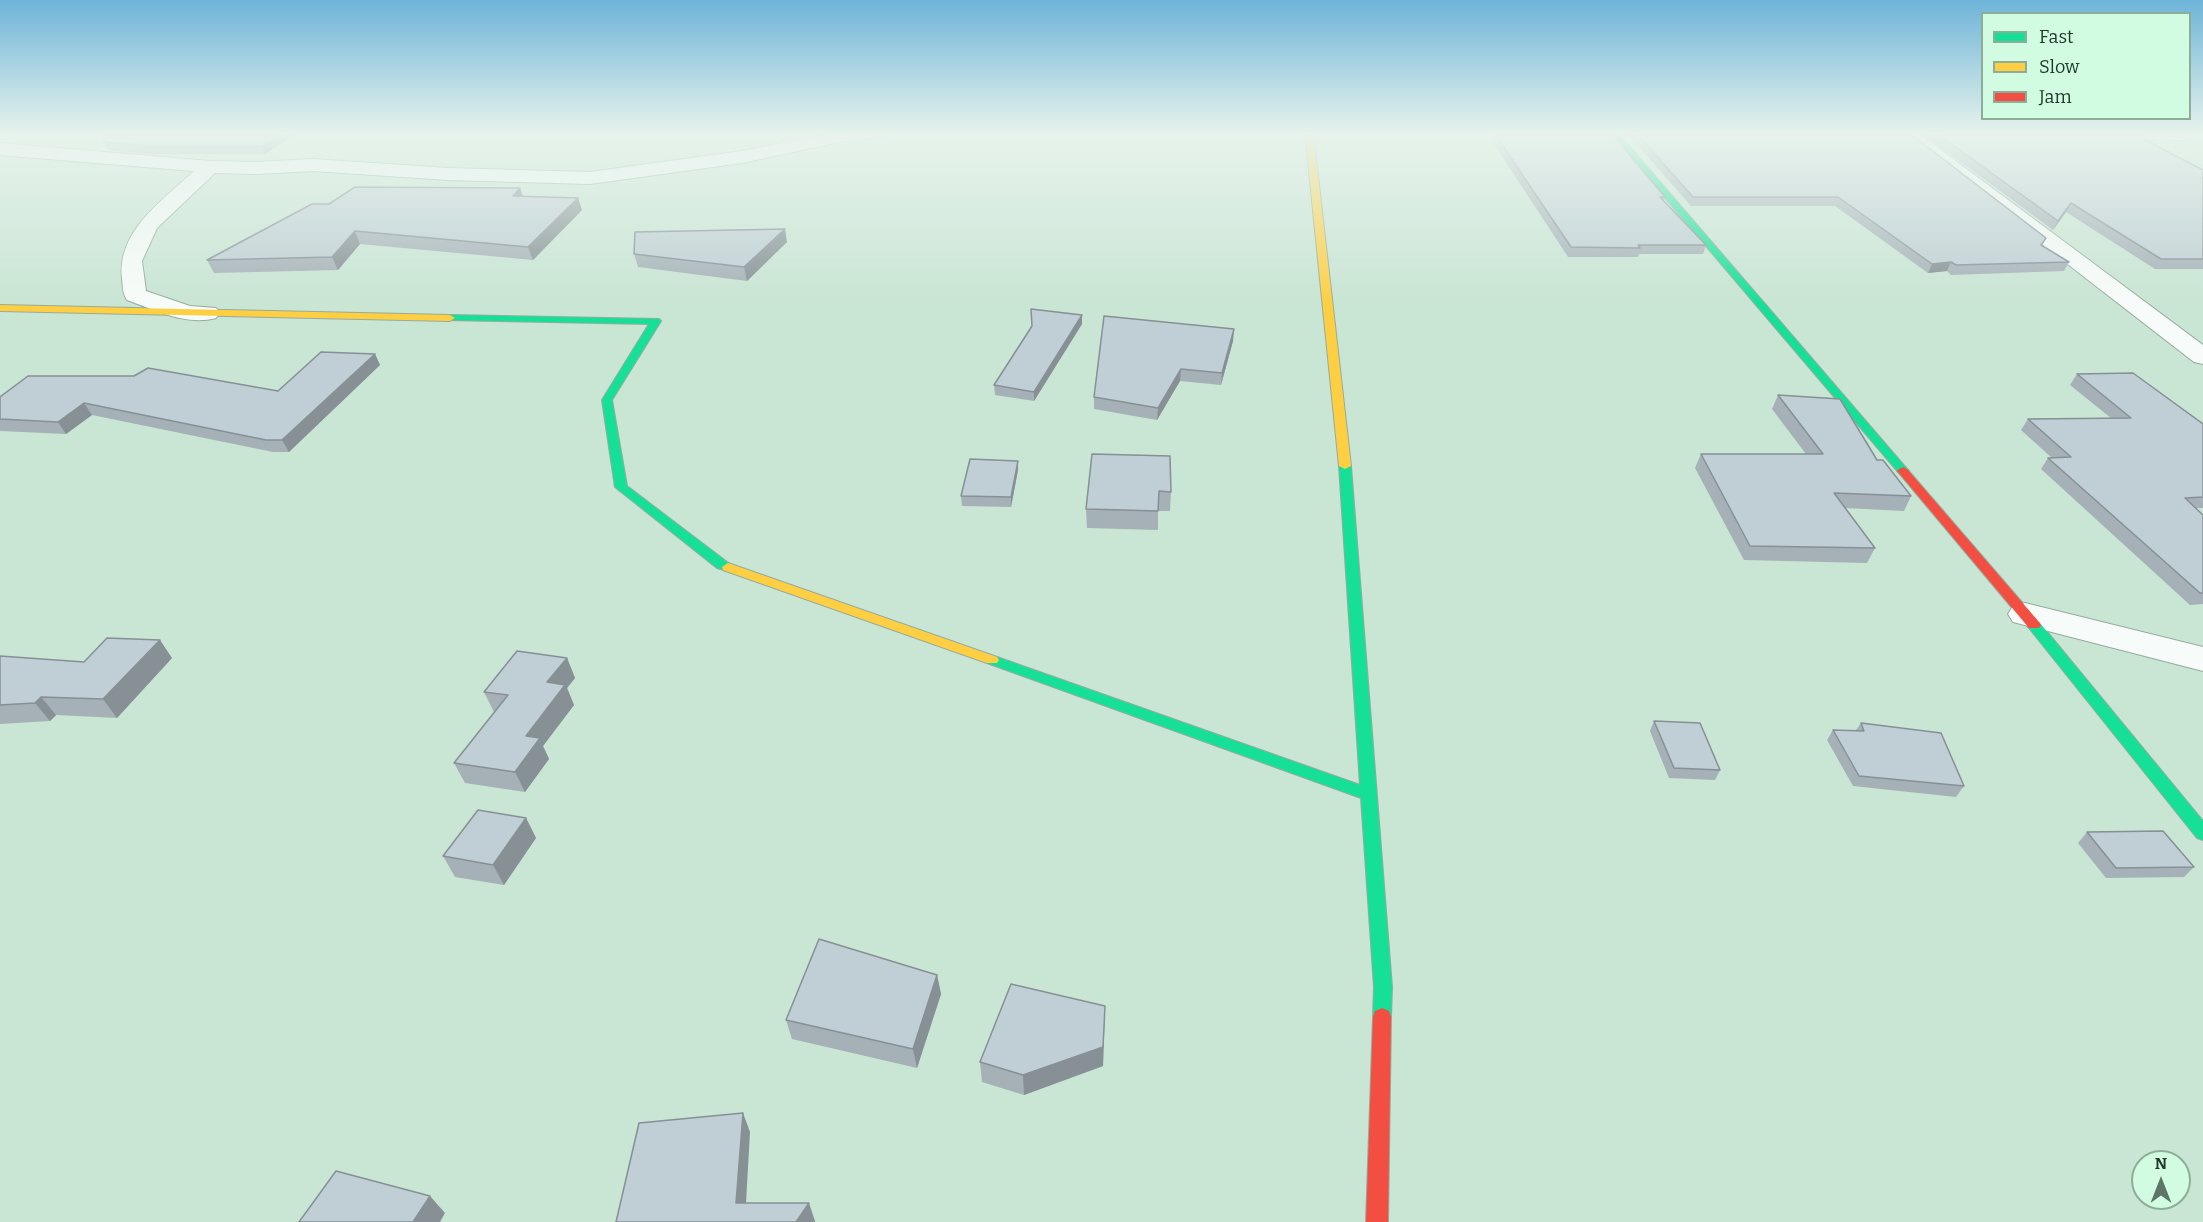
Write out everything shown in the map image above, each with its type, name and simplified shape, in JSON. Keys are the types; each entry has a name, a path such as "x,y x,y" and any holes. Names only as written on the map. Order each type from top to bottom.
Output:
{"street":[{"path":"186,189 148,225 131,261 135,294 188,313 330,315"},
{"path":"1315,189 1350,516 1383,987 1377,1222"},
{"path":"1662,189 2025,614 2203,833"},
{"path":"1981,189 2203,357"},
{"path":"0,308 656,321 607,400 621,487 722,565 1370,794"},
{"path":"2025,614 2203,658"}],"building":[{"path":"352,189 519,189 513,196 578,198 528,247 355,231 332,257 207,260 312,204 329,204"},
{"path":"1532,189 1658,189 1665,197 1660,197 1706,245 1638,245 1640,248 1571,247"},
{"path":"1686,189 1982,189 2046,238 2041,245 2069,262 1932,264 1838,197 1693,197"},
{"path":"2014,189 2203,189 2203,259 2161,259 2071,203 2058,221"},
{"path":"785,229 744,267 634,254 635,232"},
{"path":"1031,309 1082,315 1034,392 994,385 1032,326"},
{"path":"1104,316 1234,329 1222,373 1181,369 1158,408 1094,397"},
{"path":"321,352 375,354 282,440 266,440 84,403 58,422 0,419 0,397 28,376 134,376 148,368 278,391"},
{"path":"2133,373 2203,424 2203,497 2185,498 2203,515 2203,593 2200,593 2048,458 2071,457 2028,419 2131,418 2077,374"},
{"path":"1778,395 1840,399 1877,460 1883,460 1911,496 1834,493 1875,548 1750,546 1701,454 1823,454"},
{"path":"1092,454 1170,456 1171,492 1159,491 1158,511 1086,509"},
{"path":"970,459 1018,461 1011,497 961,496"},
{"path":"107,638 160,640 103,699 41,697 35,703 0,705 0,656 84,662"},
{"path":"517,651 567,658 547,682 565,685 526,736 540,738 515,772 454,763 508,695 484,692"},
{"path":"1654,721 1700,723 1720,770 1674,768"},
{"path":"1861,723 1941,733 1964,786 1859,776 1833,730 1864,731"},
{"path":"478,810 526,818 493,865 443,856"},
{"path":"2163,831 2194,867 2116,868 2087,832"},
{"path":"819,939 937,975 913,1049 786,1020"},
{"path":"1011,984 1105,1006 1103,1047 1023,1075 980,1062"},
{"path":"743,1113 736,1203 809,1203 796,1222 616,1222 639,1123"},
{"path":"336,1171 430,1196 413,1222 299,1222"}],"traffic: fast":[{"path":"1662,189 1903,471"},
{"path":"450,318 656,321 607,400 621,487 722,565 728,567"},
{"path":"1345,466 1383,987 1382,1017"},
{"path":"2034,625 2203,833"},
{"path":"992,660 1369,794"}],"traffic: slow":[{"path":"1315,189 1345,466"},
{"path":"0,308 450,318"},
{"path":"728,567 992,660"}],"traffic: jam":[{"path":"1903,471 2034,625"},
{"path":"1377,1222 1382,1017"}]}
